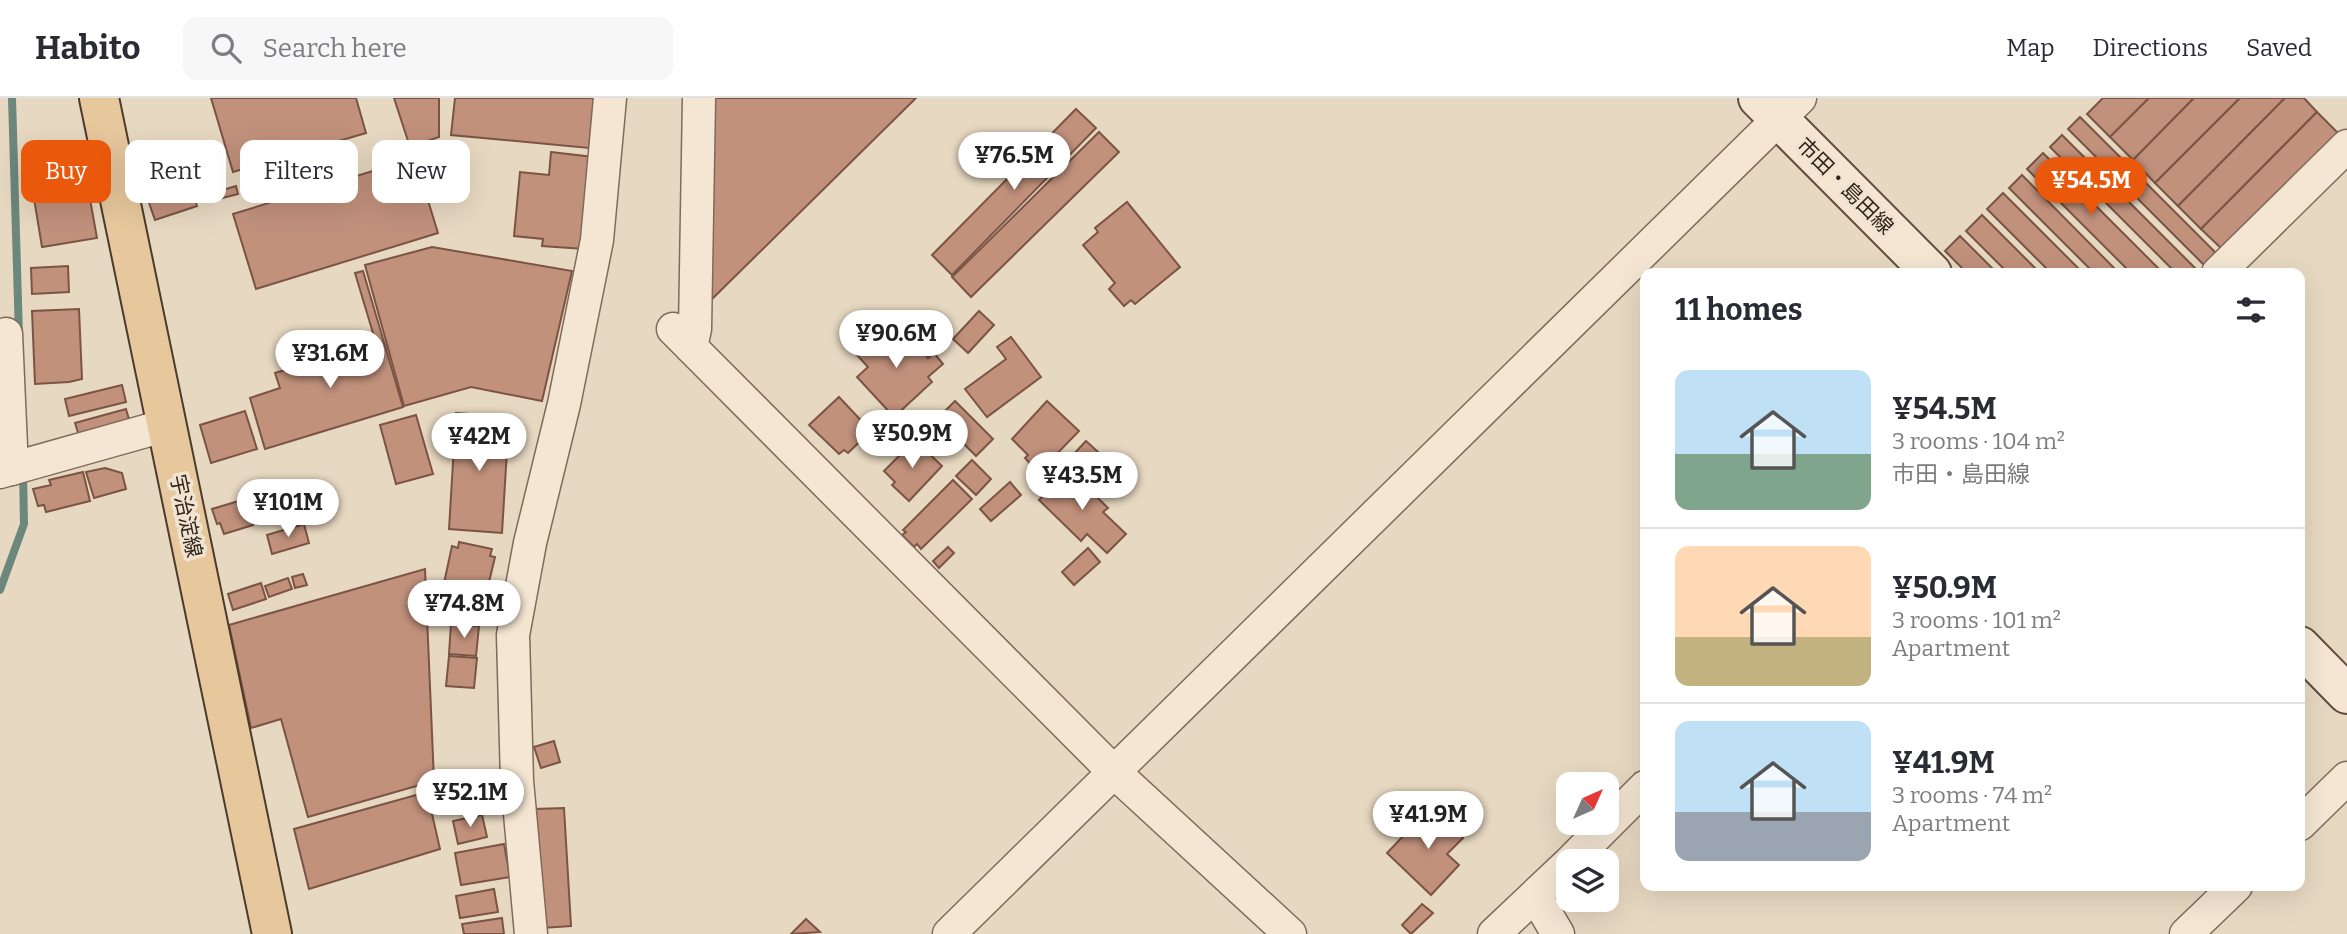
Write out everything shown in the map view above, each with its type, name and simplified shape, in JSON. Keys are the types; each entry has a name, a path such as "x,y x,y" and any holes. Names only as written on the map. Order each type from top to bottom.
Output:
{"main road":[{"name":"宇治淀線","path":"99,98 272,934"}],"street":[{"path":"531,934 517,780 513,635 530,543 564,404 597,240 610,98"},
{"path":"699,98 695,329 682,338 1113,771 1290,934"},
{"path":"949,934 1113,771 1266,625 1779,105"},
{"name":"市田・島田線","path":"1779,105 1927,268"},
{"path":"2223,268 2347,146"},
{"path":"0,336 6,334 6,470 167,425"},
{"path":"2305,651 2347,694"},
{"path":"2305,819 2347,778"},
{"path":"1584,849 1640,793"},
{"path":"1494,934 1556,877"},
{"path":"2186,934 2231,891"},
{"path":"1536,897 1558,934"}],"building":[{"path":"211,98 356,98 366,133 342,140 240,140 240,170 233,172 226,140 223,140"},
{"path":"394,98 439,98 439,137 430,140 408,140"},
{"path":"455,98 594,98 589,148 451,135"},
{"path":"710,98 916,98 707,304"},
{"path":"2103,98 2149,98 2110,137 2087,114"},
{"path":"2149,98 2194,98 2133,160 2110,137"},
{"path":"2194,98 2240,98 2155,183 2133,160"},
{"path":"2240,98 2285,98 2178,206 2155,183"},
{"path":"2285,98 2304,98 2317,112 2201,229 2178,206"},
{"path":"1076,109 1096,128 952,275 932,255"},
{"path":"2317,112 2340,135 2224,251 2201,229"},
{"path":"2080,117 2217,254 2205,266 2068,129"},
{"path":"1099,132 1119,152 971,297 952,277"},
{"path":"2062,135 2195,268 2171,268 2050,147"},
{"path":"551,152 593,157 584,249 542,246 543,239 514,236 520,172 549,175"},
{"path":"2043,153 2158,268 2126,268 2027,169"},
{"path":"372,171 372,203 429,203 438,233 256,289 233,214 269,203 358,203 358,176"},
{"path":"2022,175 2114,268 2089,268 2009,188"},
{"path":"236,186 238,194 226,197 226,189"},
{"path":"2003,193 2078,268 2046,268 1987,209"},
{"path":"1127,202 1180,267 1135,304 1131,300 1124,306 1109,289 1115,283 1083,245 1098,232 1095,228"},
{"path":"35,203 91,203 97,238 42,247"},
{"path":"149,203 196,203 197,206 155,220"},
{"path":"1982,215 2035,268 2003,268 1966,231"},
{"path":"1960,236 1992,268 1962,268 1945,251"},
{"path":"432,247 572,271 542,401 471,387 404,406 365,265"},
{"path":"68,266 69,292 32,294 31,268"},
{"path":"363,271 403,407 265,449 250,398 280,388 275,373 376,343 355,273"},
{"path":"79,309 82,379 35,384 32,311"},
{"path":"979,311 994,325 968,353 953,339"},
{"path":"886,327 897,339 905,333 928,358 934,353 943,364 928,377 932,382 894,417 857,377 868,367 856,354"},
{"path":"1011,337 1041,377 987,417 965,389 1006,359 997,347"},
{"path":"122,385 126,402 69,416 65,399"},
{"path":"839,397 871,431 848,453 844,450 839,454 809,425"},
{"path":"955,401 993,439 976,456 960,440 957,443 935,421"},
{"path":"1047,401 1079,431 1045,466 1041,462 1035,469 1025,458 1028,455 1012,439"},
{"path":"126,409 131,426 80,439 75,423"},
{"path":"245,411 257,449 211,463 200,425"},
{"path":"456,413 509,417 502,533 449,529"},
{"path":"416,415 433,474 396,484 380,425"},
{"path":"915,440 942,466 909,501 892,485 895,482 884,471"},
{"path":"1086,441 1107,460 1103,465 1115,476 1102,492 1088,480 1093,474 1072,456"},
{"path":"972,460 991,479 976,495 956,476"},
{"path":"105,468 122,473 126,489 94,498 86,472"},
{"path":"1068,469 1108,508 1103,512 1126,534 1107,553 1087,534 1081,541 1039,500"},
{"path":"83,472 90,501 46,512 44,505 38,506 33,489 51,485 49,480"},
{"path":"953,480 972,499 921,549 917,544 914,547 902,535 906,532 903,530"},
{"path":"1010,482 1021,495 991,521 980,509"},
{"path":"259,495 265,517 252,521 253,525 224,534 212,509"},
{"path":"304,524 309,543 272,554 267,535"},
{"path":"459,542 492,549 490,556 495,557 483,607 441,597 452,546 458,548"},
{"path":"948,547 954,553 939,568 933,561"},
{"path":"1088,548 1100,562 1074,585 1062,572"},
{"path":"425,569 434,781 308,817 281,719 251,728 229,625"},
{"path":"303,574 307,585 295,588 292,577"},
{"path":"288,578 292,589 269,597 265,586"},
{"path":"261,583 266,599 233,610 228,594"},
{"path":"451,624 479,626 476,656 449,654"},
{"path":"449,656 477,658 474,688 446,686"},
{"path":"554,741 560,762 541,768 534,747"},
{"path":"427,792 440,849 309,889 294,829"},
{"path":"564,808 571,926 542,928 535,809"},
{"path":"1430,808 1463,838 1447,854 1459,865 1431,895 1387,853"},
{"path":"482,815 487,837 458,844 453,821"},
{"path":"504,844 510,877 461,885 455,853"},
{"path":"494,889 498,912 460,918 456,896"},
{"path":"1422,904 1433,913 1411,934 1402,925"},
{"path":"502,918 504,934 464,934 462,924"},
{"path":"806,919 820,932 791,934"}],"waterway":[{"path":"12,98 19,336"},
{"path":"0,590 24,524 23,471"}]}
